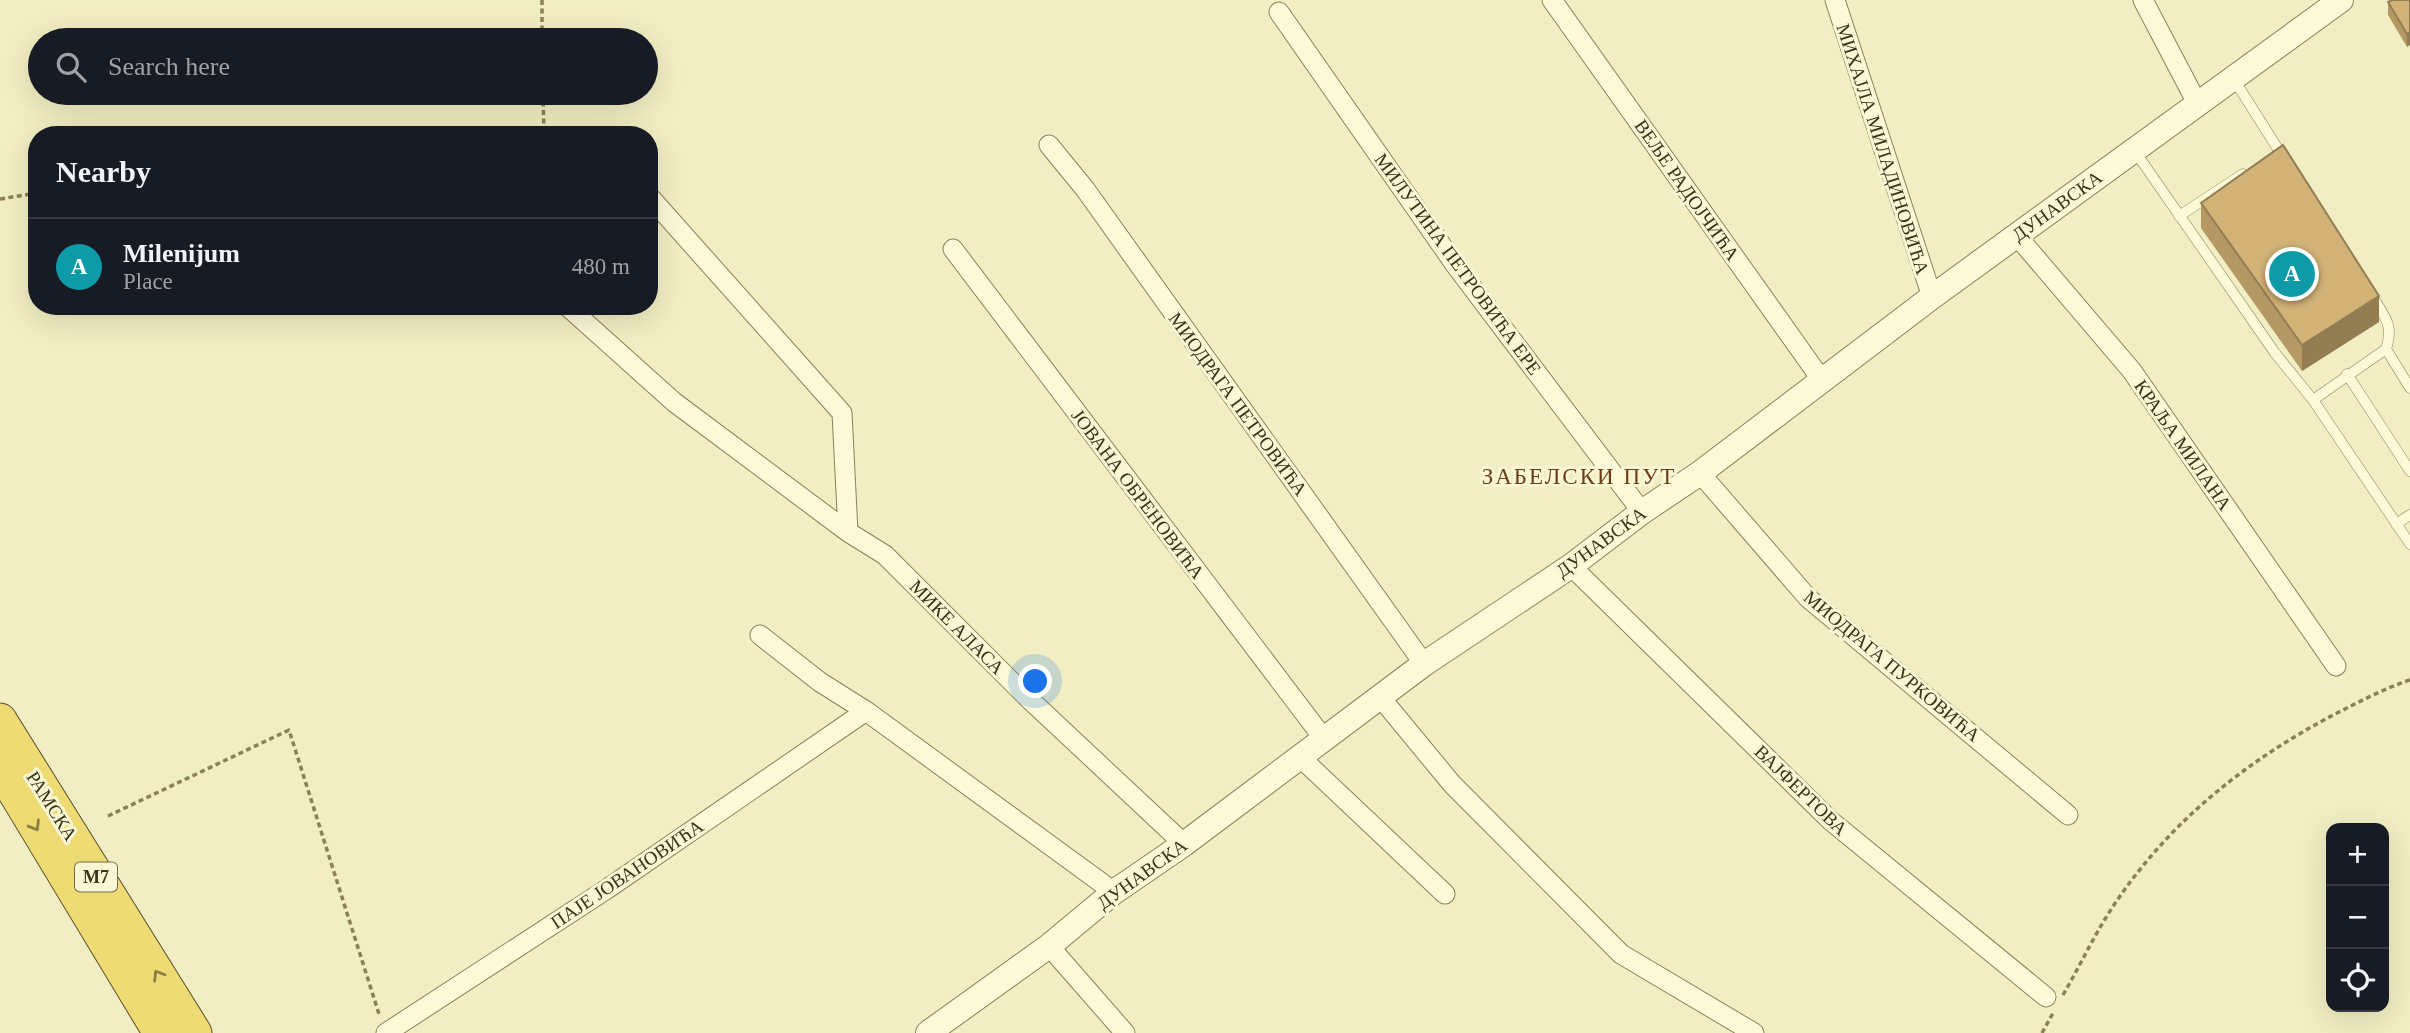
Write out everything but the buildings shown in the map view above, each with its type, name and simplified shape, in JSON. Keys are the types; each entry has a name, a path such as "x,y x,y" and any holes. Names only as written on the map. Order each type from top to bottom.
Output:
{"highway":[{"name":"РАМСКА","path":"0,720 194,1033"},
{"name":"РАМСКА","path":"0,768 160,1033"}],"street":[{"name":"ВЕЉЕ РАДОЈЧИЋА","path":"1552,0 1821,379"},
{"name":"МИХАЈЛА МИЛАДИНОВИЋА","path":"1835,0 1932,297"},
{"path":"2143,0 2197,103"},
{"name":"ДУНАВСКА","path":"928,1033 1049,946 1114,892 1184,844 1424,664 1572,566 1642,512 1700,473 1932,297 2341,0"},
{"name":"МИЛУТИНА ПЕТРОВИЋА ЕРЕ","path":"1279,12 1456,266 1642,512"},
{"name":"МИОДРАГА ПЕТРОВИЋА","path":"1049,145 1085,189 1424,664"},
{"path":"658,206 842,413 848,532"},
{"name":"КРАЉА МИЛАНА","path":"2017,236 2132,371 2336,666"},
{"name":"ЈОВАНА ОБРЕНОВИЋА","path":"953,249 1324,739"},
{"name":"МИКЕ АЛАСА","path":"577,315 674,402 848,532 885,555 1027,697 1184,844"},
{"name":"МИОДРАГА ПУРКОВИЋА","path":"1700,473 1808,598 2068,815"},
{"name":"ВАЈФЕРТОВА","path":"1572,566 1831,821 2054,1001"},
{"path":"760,635 820,682 866,711 1114,892"},
{"path":"1381,698 1452,784 1621,954 1754,1033"},
{"name":"ПАЈЕ ЈОВАНОВИЋА","path":"384,1027 607,889 866,711"},
{"path":"1300,757 1445,894"},
{"path":"1049,946 1125,1033"}],"lane":[{"path":"2233,77 2293,173"},
{"path":"2134,150 2275,353 2313,400 2410,544"},
{"path":"2267,158 2278,150"},
{"path":"2179,216 2256,165"},
{"path":"2313,400 2386,349 2391,334 2386,318 2365,285"},
{"path":"2386,349 2410,388"},
{"path":"2347,374 2410,471"},
{"path":"2396,524 2410,514"}],"path":[{"path":"542,0 542,28"},
{"path":"543,105 544,126"},
{"path":"0,199 28,194"},
{"path":"2042,1033 2054,1001 2114,904 2150,858 2192,812 2243,769 2279,746 2359,702 2410,680"},
{"path":"108,816 289,730 384,1027"}],"place":[{"name":"Milenijum","path":"2292,274"}],"district":[{"name":"ЗАБЕЛСКИ ПУТ","path":"1579,476"}]}
